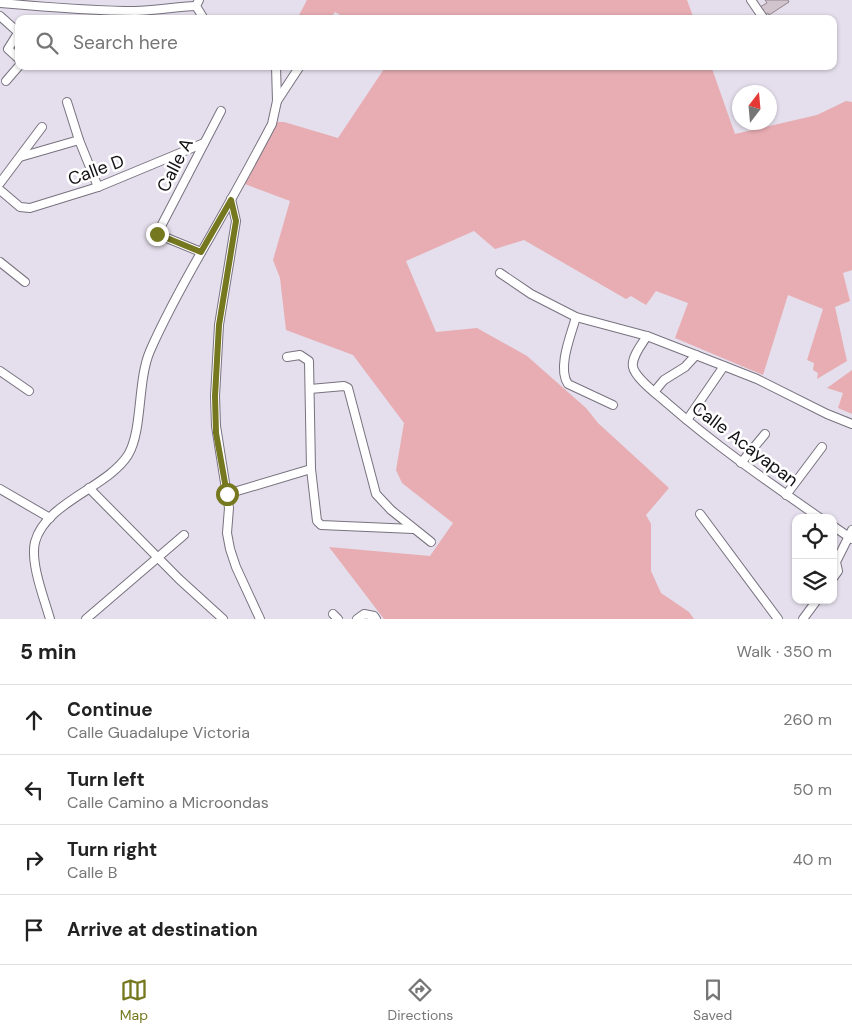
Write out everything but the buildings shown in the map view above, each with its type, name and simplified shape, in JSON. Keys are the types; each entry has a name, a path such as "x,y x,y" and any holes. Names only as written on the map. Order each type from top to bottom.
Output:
{"street":[{"path":"90,10 95,0"},
{"path":"751,0 761,15"},
{"path":"0,3 12,2 90,10 169,10 198,3 202,15"},
{"path":"0,16 15,29"},
{"path":"15,39 8,49 15,55"},
{"path":"6,81 16,70"},
{"path":"50,619 34,556 35,543 40,530 50,518 123,462 129,453 136,431 141,389 149,354 166,316 272,124 277,101 276,70"},
{"path":"277,101 297,70"},
{"path":"67,102 79,140 98,187"},
{"name":"Calle A","path":"201,252 157,234 220,111"},
{"path":"0,183 42,127"},
{"path":"20,157 79,140"},
{"name":"Calle D","path":"0,190 20,207 30,208 98,187 204,143"},
{"path":"231,200 236,221 219,325 215,396 216,433 229,508 227,533 230,549 236,567 260,619"},
{"path":"0,262 25,282"},
{"path":"500,273 531,294 576,317 647,336 756,379 827,414 852,424"},
{"path":"576,317 566,354 564,378 568,384 614,405"},
{"name":"Calle Acayapan","path":"647,336 632,364 637,374 654,392 741,463 814,514"},
{"path":"287,357 300,354 309,361 311,469 317,521 321,525 413,529"},
{"path":"654,392 664,380 685,367 696,355"},
{"path":"687,420 724,366"},
{"path":"0,371 29,391"},
{"path":"310,389 344,386 348,388 376,494 391,510 431,542"},
{"path":"741,463 766,434"},
{"path":"786,495 822,447"},
{"path":"227,494 311,469"},
{"path":"89,488 158,558 223,619"},
{"path":"0,489 50,518"},
{"path":"700,514 778,619"},
{"path":"837,528 851,535 837,560"},
{"path":"86,619 184,535"},
{"path":"803,619 814,604"},
{"path":"357,619 364,614 374,616 376,619"}],"shaded area":[{"path":"307,0 687,0 693,15 341,15 335,12 332,15 299,15"},
{"path":"383,70 712,70 735,134 752,130 777,130 777,124 817,115 846,101 852,102 852,270 843,273 850,301 835,307 847,361 817,379 818,373 813,370 814,363 807,360 823,309 788,295 763,375 675,338 688,303 656,291 646,305 631,296 626,299 524,240 495,249 474,231 406,261 436,332 477,328 527,356 586,408 598,423 669,488 646,515 651,524 651,571 661,593 689,612 694,619 384,619 329,547 430,556 453,523 402,483 396,470 404,423 353,355 286,330 280,278 273,260 290,201 242,183 276,122 284,122 338,138"},
{"path":"852,370 852,414 838,408 843,393 827,388"}],"route":[{"path":"157,234 201,252 231,200 236,221 219,325 215,396 216,433 227,494"}]}
